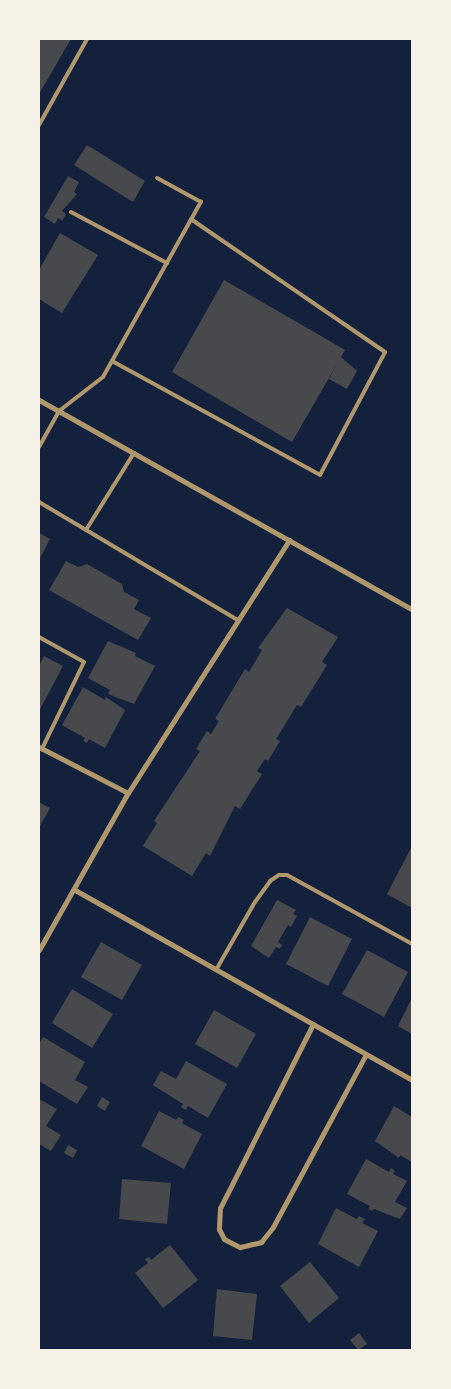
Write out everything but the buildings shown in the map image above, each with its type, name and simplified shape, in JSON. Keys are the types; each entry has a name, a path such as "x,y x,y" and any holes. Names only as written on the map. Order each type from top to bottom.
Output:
{"street":[{"path":"39,400 412,609"},
{"path":"39,950 75,890 128,793 289,540"},
{"path":"41,748 128,793"},
{"path":"75,890 412,1080"},
{"path":"314,1024 220,1208 219,1229 224,1239 240,1247 250,1247 261,1242 273,1227 366,1054"}],"lane":[{"path":"39,125 87,39"},
{"path":"39,447 59,411 103,377 201,202 157,178"},
{"path":"72,212 167,263"},
{"path":"112,361 320,475 385,352 191,220"},
{"path":"86,530 134,453"},
{"path":"39,502 238,620"},
{"path":"39,637 84,662 41,748"},
{"path":"216,970 255,902 270,880 279,875 287,876 412,944"}]}
